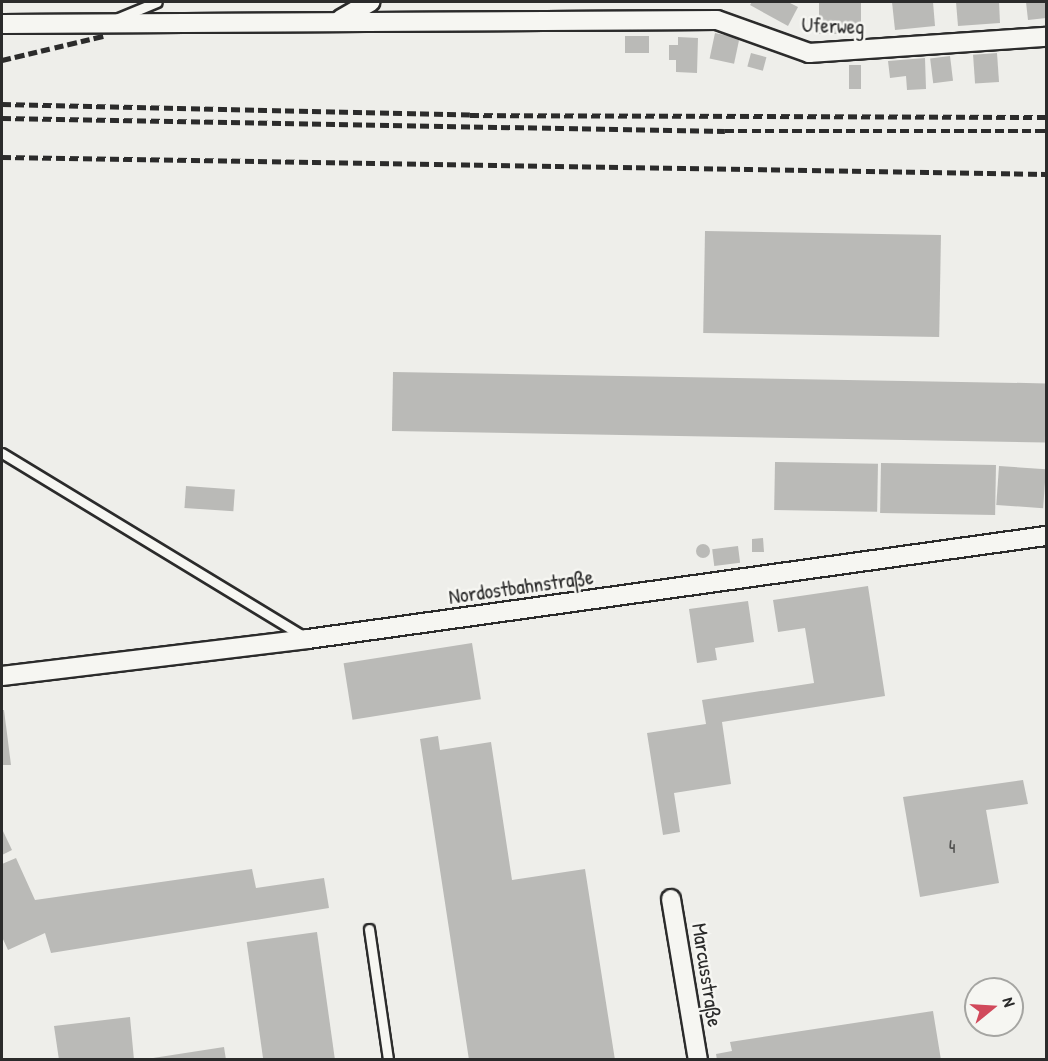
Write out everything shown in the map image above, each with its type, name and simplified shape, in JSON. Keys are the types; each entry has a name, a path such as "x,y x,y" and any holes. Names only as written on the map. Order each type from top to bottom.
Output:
{"street":[{"path":"336,22 371,2"},
{"name":"Uferweg","path":"2,24 717,20 809,53 1047,37"},
{"name":"Nordostbahnstraße","path":"2,676 308,639 1047,536"},
{"name":"Marcusstraße","path":"671,899 698,1059"}],"lane":[{"path":"108,22 157,2"},
{"path":"2,453 91,512 308,639"},
{"path":"369,929 388,1059"}],"building":[{"path":"752,2 788,2 798,7 788,26 750,5"},
{"path":"819,2 861,2 861,34 819,34"},
{"path":"892,2 933,2 935,26 895,30"},
{"path":"956,2 999,2 1000,23 958,26"},
{"path":"1026,2 1046,2 1046,18 1028,20"},
{"path":"715,33 739,38 734,64 710,58"},
{"path":"625,36 649,36 649,53 625,53"},
{"path":"678,37 698,38 697,73 676,72 676,60 669,60 669,45 678,45"},
{"path":"751,53 766,57 763,71 747,67"},
{"path":"997,53 999,82 975,84 973,55"},
{"path":"950,56 953,81 933,83 930,58"},
{"path":"925,58 926,89 907,90 906,76 890,78 888,61"},
{"path":"849,65 861,65 861,89 849,89"},
{"path":"705,231 941,235 939,337 703,333"},
{"path":"393,372 1046,383 1045,442 392,431"},
{"path":"775,462 878,464 877,512 774,510"},
{"path":"881,463 996,465 995,515 880,513"},
{"path":"999,466 1046,469 1043,508 996,505"},
{"path":"186,486 235,489 233,511 184,508"},
{"path":"763,538 764,552 752,552 752,539"},
{"path":"703,544 708,546 710,551 708,556 703,558 698,556 696,551 698,546"},
{"path":"738,546 740,563 714,566 712,549"},
{"path":"868,586 885,696 722,722 731,784 674,793 680,832 663,835 647,733 706,724 702,700 814,683 805,628 778,632 773,600"},
{"path":"748,601 754,642 715,648 717,660 697,663 689,609"},
{"path":"472,643 481,699 353,720 344,663"},
{"path":"2,710 4,710 11,765 2,765"},
{"path":"438,736 440,750 491,742 512,880 585,869 615,1060 469,1060 420,739"},
{"path":"1023,780 1028,804 986,810 999,883 920,897 903,797"},
{"path":"2,829 12,850 2,855"},
{"path":"16,858 35,900 252,869 256,888 324,878 329,908 51,953 45,933 8,950 2,937 2,864"},
{"path":"317,932 335,1060 263,1060 247,942"},
{"path":"933,1011 941,1060 717,1060 716,1054 732,1051 730,1042"},
{"path":"130,1017 134,1060 59,1060 54,1026"},
{"path":"224,1047 226,1060 154,1060 153,1058"}],"railway":[{"path":"2,60 107,35"},
{"path":"2,104 470,115 1046,117"},
{"path":"2,118 725,131 1046,131"},
{"path":"2,157 1046,174"}]}
